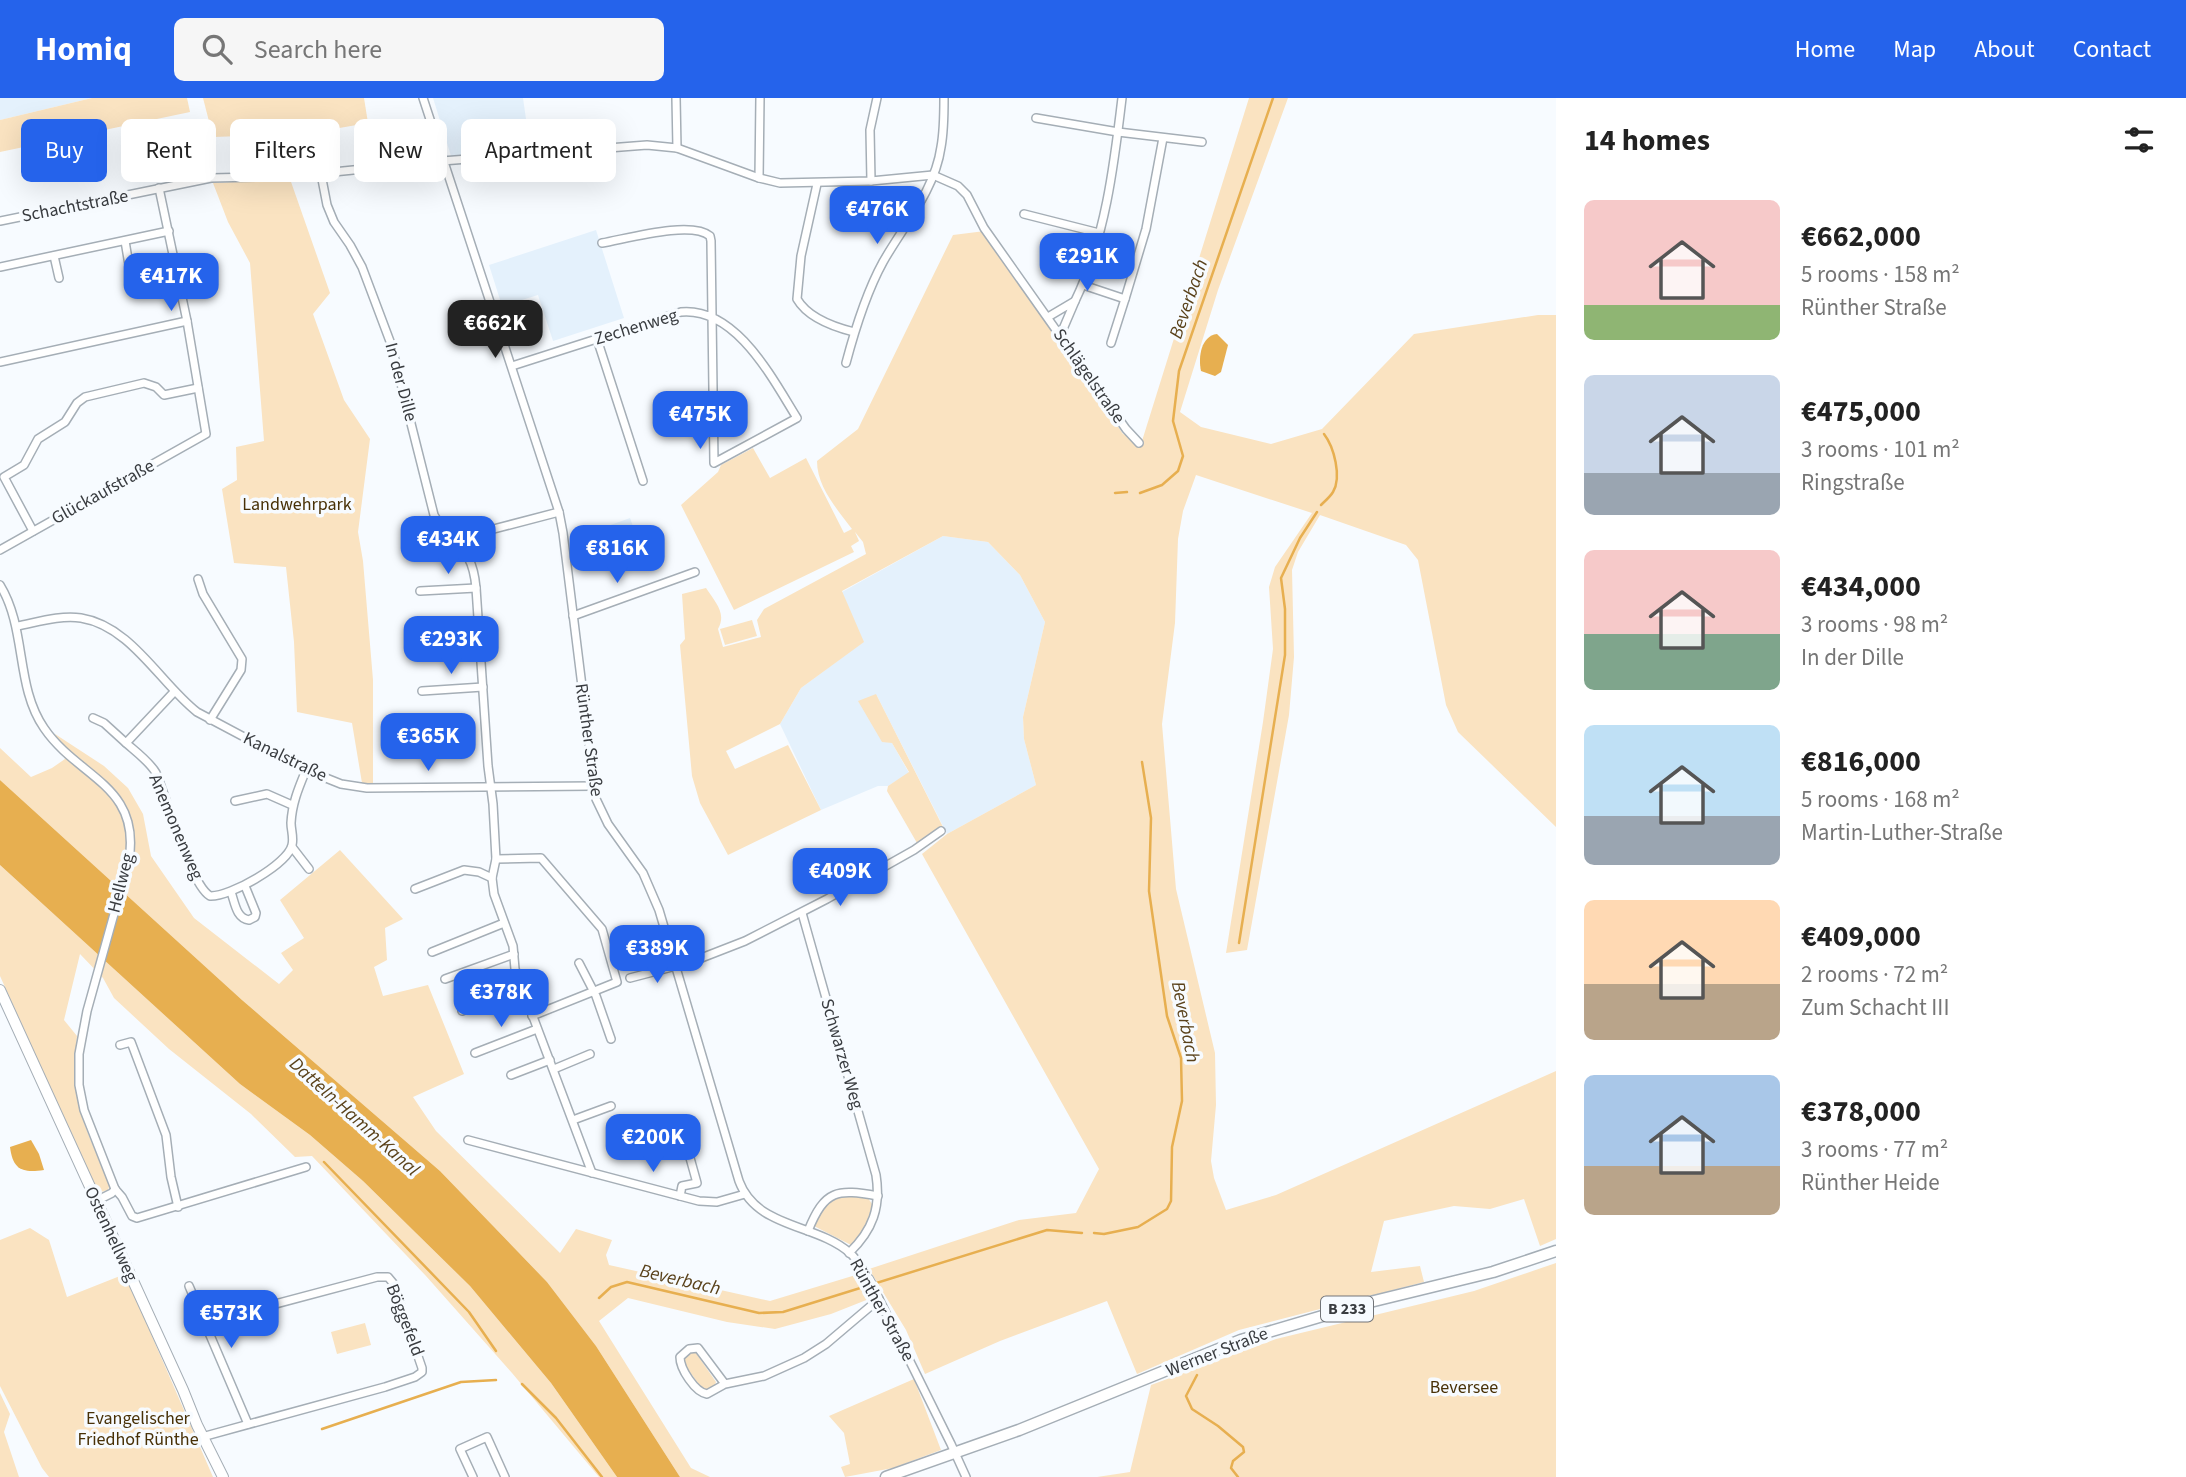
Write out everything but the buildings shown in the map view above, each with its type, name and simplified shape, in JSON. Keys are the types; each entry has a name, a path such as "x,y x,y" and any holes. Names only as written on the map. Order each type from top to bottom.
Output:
{"main road":[{"name":"Ostenhellweg","path":"0,990 202,1437 223,1477"},
{"name":"Werner Straße","path":"886,1477 956,1454 1241,1340 1370,1302 1493,1272 1556,1251"}],"street":[{"name":"Rünther Straße","path":"423,98 429,119"},
{"path":"676,98 677,148"},
{"path":"759,178 760,98"},
{"path":"871,181 870,130 877,98"},
{"path":"846,363 854,332 883,264 933,175 941,148 944,98"},
{"path":"1060,336 1083,285 1099,233 1122,98"},
{"path":"1035,118 1202,142"},
{"path":"1111,343 1146,229 1163,138"},
{"path":"447,160 647,145 677,148 780,183 817,184 933,175"},
{"name":"Rünther Straße","path":"447,175 559,512 564,533 593,786 603,817 643,873 651,890 676,965 732,1161 745,1194 774,1218 839,1245 849,1253 870,1283 966,1477"},
{"name":"Schlägelstraße","path":"933,175 958,186 967,195 984,228 1126,429 1139,443"},
{"name":"Schachtstraße","path":"0,220 211,178 230,177"},
{"name":"In der Dille","path":"323,182 334,222 362,267 391,344 434,515 444,531 462,547 472,565 476,588 489,786 493,804 496,859 492,878"},
{"path":"817,184 801,257 797,299 804,308 824,321 854,332"},
{"path":"33,531 4,477 24,465 38,439 65,422 80,400 89,395 144,383 156,387 164,395 198,388 159,188"},
{"path":"1024,214 1099,233"},
{"path":"602,243 673,230 705,232 711,242 712,316 714,463 796,418 747,346 731,327 712,316"},
{"path":"0,267 169,231"},
{"path":"125,241 130,265"},
{"path":"54,256 59,278"},
{"path":"1083,285 1125,299"},
{"path":"1048,317 1076,301"},
{"name":"Zechenweg","path":"512,366 681,312 712,316"},
{"path":"0,362 187,321"},
{"path":"597,339 643,481"},
{"name":"Glückaufstraße","path":"0,550 206,434 198,388"},
{"path":"462,547 486,531 559,512"},
{"path":"573,616 695,572"},
{"path":"198,579 203,594 242,659 241,670 210,720"},
{"name":"Hellweg","path":"0,585 17,626 29,694 37,717 60,749 107,787 123,808 131,838 125,872 82,1032 79,1085 90,1128 115,1189 132,1216 178,1207"},
{"path":"420,591 476,588"},
{"name":"Kanalstraße","path":"17,626 61,618 82,618 99,624 128,643 186,703 210,720 306,770 341,784 359,788 593,786"},
{"path":"422,691 483,687"},
{"path":"125,743 174,691"},
{"name":"Anemonenweg","path":"93,718 104,723 155,771 169,814 205,893 217,896 231,892"},
{"path":"246,886 256,913 255,917 249,920 242,919 239,915 231,892 246,886 286,855 292,847 292,805 306,770"},
{"path":"235,801 267,794 292,805"},
{"path":"631,978 691,962 745,941 802,913 914,850 941,831"},
{"path":"292,847 309,869"},
{"path":"496,859 541,858 602,929 617,982 532,1016"},
{"path":"415,889 464,870 479,872 492,878 494,894 514,954 515,970 592,1173"},
{"name":"Schwarzer Weg","path":"802,913 876,1175 878,1196 874,1219 849,1253"},
{"path":"432,952 505,923"},
{"path":"445,979 514,954"},
{"path":"579,963 611,1040"},
{"path":"462,1011 522,987"},
{"path":"475,1054 537,1029"},
{"path":"120,1045 131,1042 166,1135 178,1207 306,1167"},
{"path":"554,1069 590,1054"},
{"path":"511,1075 550,1060"},
{"path":"573,1119 611,1106"},
{"path":"680,1122 697,1182 682,1186 680,1196"},
{"path":"468,1140 699,1201 717,1202 745,1194"},
{"path":"96,1201 112,1194 115,1189"},
{"path":"808,1231 822,1202 849,1191 878,1196"},
{"name":"Böggefeld","path":"202,1437 385,1387 422,1372 422,1363 393,1283 388,1277 377,1277 204,1323"},
{"path":"189,1286 248,1424"},
{"path":"725,1384 698,1348 689,1349 680,1357 680,1364 701,1394 710,1394 725,1384 764,1376 804,1358 826,1344 878,1299"},
{"path":"470,1476 460,1449 487,1437 505,1477"}],"shaded area":[{"path":"0,98 92,98 0,120"},
{"path":"433,98 523,98 526,119 461,119 461,155 451,156 447,143 447,119 440,119"},
{"path":"596,230 624,318 553,341 538,295 502,306 489,265"},
{"path":"630,518 639,543 600,557 601,562 580,566 577,537"},
{"path":"943,536 988,542 1020,575 1045,622 1023,717 1024,739 1036,785 947,834 876,694 892,743 909,773 888,786 878,786 821,810 780,724 801,688 863,642 842,592"}],"green space":[{"path":"92,98 187,98 190,112 157,119 121,119 121,127 107,129 107,119 21,119 21,148 0,152 0,120"},
{"path":"203,98 364,98 367,119 354,119 354,125 340,128 340,119 230,119 230,136 216,137 216,119 208,119"},
{"path":"1249,98 1288,98 1218,290 1180,412 1201,427 1271,444 1322,429 1414,334 1538,315 1556,315 1556,827 1458,732 1446,705 1418,560 1406,545 1320,515 1298,552 1292,570 1294,657 1289,715 1247,950 1226,953 1273,649 1269,587 1275,567 1312,513 1196,475 1183,511 1178,539 1175,623 1162,724 1176,889 1215,1053 1216,1105 1211,1161 1214,1178 1226,1210 1276,1195 1556,1071 1556,1239 1540,1246 1524,1199 1490,1209 1454,1206 1384,1221 1371,1272 1420,1266 1424,1282 1239,1330 1137,1374 1107,1301 1000,1341 925,1374 906,1330 869,1269 1019,1220 1076,1213 1099,1169 922,854 947,834 1036,785 1024,739 1023,717 1045,622 1020,575 988,542 943,536 842,591 864,642 801,688 780,724 726,751 735,769 788,745 821,810 728,855 700,803 692,776 680,645 685,639 682,594 706,588 721,613 718,629 723,647 761,637 757,620 764,609 866,554 863,542 855,532 859,541 851,546 854,552 734,610 681,505 718,472 721,465 753,448 770,478 806,458 844,533 852,529 824,489 817,461 858,429 953,235 985,231 1123,434 1142,441"},
{"name":"Landwehrpark","path":"291,182 330,293 313,314 344,400 370,439 358,532 373,680 373,783 362,783 352,723 297,712 294,642 286,567 234,563 222,489 237,480 236,447 264,441 250,263 228,222 213,183"},
{"path":"752,620 757,636 725,645 720,629"},
{"path":"876,694 943,827 917,843 887,791 888,786 909,772 892,743 882,742 858,701"},
{"path":"55,734 104,766 128,788 143,814 151,856 194,918 279,984 293,970 281,953 304,938 280,900 340,850 403,919 385,928 387,960 374,967 383,996 428,985 464,1074 413,1097 436,1131 560,1253 576,1229 612,1240 606,1255 609,1265 770,1301 859,1274 874,1297 831,1314 775,1329 727,1322 628,1298 599,1321 691,1468 710,1477 680,1477 596,1346 547,1282 440,1171 242,1000 0,780 0,748 31,777 65,759"},
{"path":"0,865 240,1084 310,1135 363,1181 470,1286 551,1383 617,1477 599,1477 426,1276 312,1156 295,1157 251,1114 169,1049 114,998 103,978 80,954 64,1020 77,1036 75,1080 79,1106 110,1184 108,1190 101,1192 93,1183 0,976"},
{"path":"847,1194 868,1198 872,1204 865,1226 851,1245 814,1226 822,1206"},
{"name":"Evangelischer Friedhof Rünthe","path":"30,1228 49,1240 67,1297 125,1274 213,1477 49,1477 42,1468 0,1386 0,1240"},
{"name":"Beversee","path":"1556,1263 1556,1477 1097,1477 1130,1472 1151,1385 1276,1339 1474,1291"},
{"path":"365,1323 371,1345 337,1354 331,1332"},
{"path":"692,1352 696,1353 716,1382 714,1388 707,1391 702,1389 685,1365 684,1357"},
{"path":"914,1379 941,1450 893,1468 845,1477 841,1467 850,1464 844,1433 829,1416"},
{"path":"0,1393 10,1414 4,1432 19,1477 0,1477"}],"water":[{"path":"1217,334 1228,345 1221,372 1215,376 1201,371 1200,360 1204,343"},
{"name":"Datteln-Hamm-Kanal","path":"0,780 242,1000 440,1171 547,1282 596,1346 680,1477 617,1477 551,1383 470,1286 363,1181 310,1135 240,1084 0,865"},
{"path":"31,1140 44,1170 24,1170 13,1161 10,1147"}],"waterway":[{"name":"Beverbach","path":"1140,493 1162,485 1178,471 1183,456 1173,421 1179,371 1273,98"},
{"path":"1321,505 1333,492 1337,478 1334,454 1324,434"},
{"name":"Beverbach","path":"1115,493 1127,492"},
{"path":"1239,943 1285,655 1285,609 1281,578 1300,538 1317,512"},
{"name":"Beverbach","path":"1094,1233 1104,1234 1138,1227 1167,1209 1171,1201 1172,1147 1182,1101 1181,1058 1167,1016 1149,891 1151,818 1142,762"},
{"path":"324,1162 469,1312 496,1351"},
{"name":"Beverbach","path":"599,1298 611,1287 627,1282 759,1313 783,1312 1047,1230 1082,1233"},
{"name":"Beverbach","path":"1197,1375 1186,1396 1192,1409 1243,1447 1244,1452 1233,1461 1231,1468 1238,1477"},
{"name":"Beverbach","path":"322,1429 461,1382 496,1380"},
{"path":"522,1384 556,1418 602,1477"}]}
